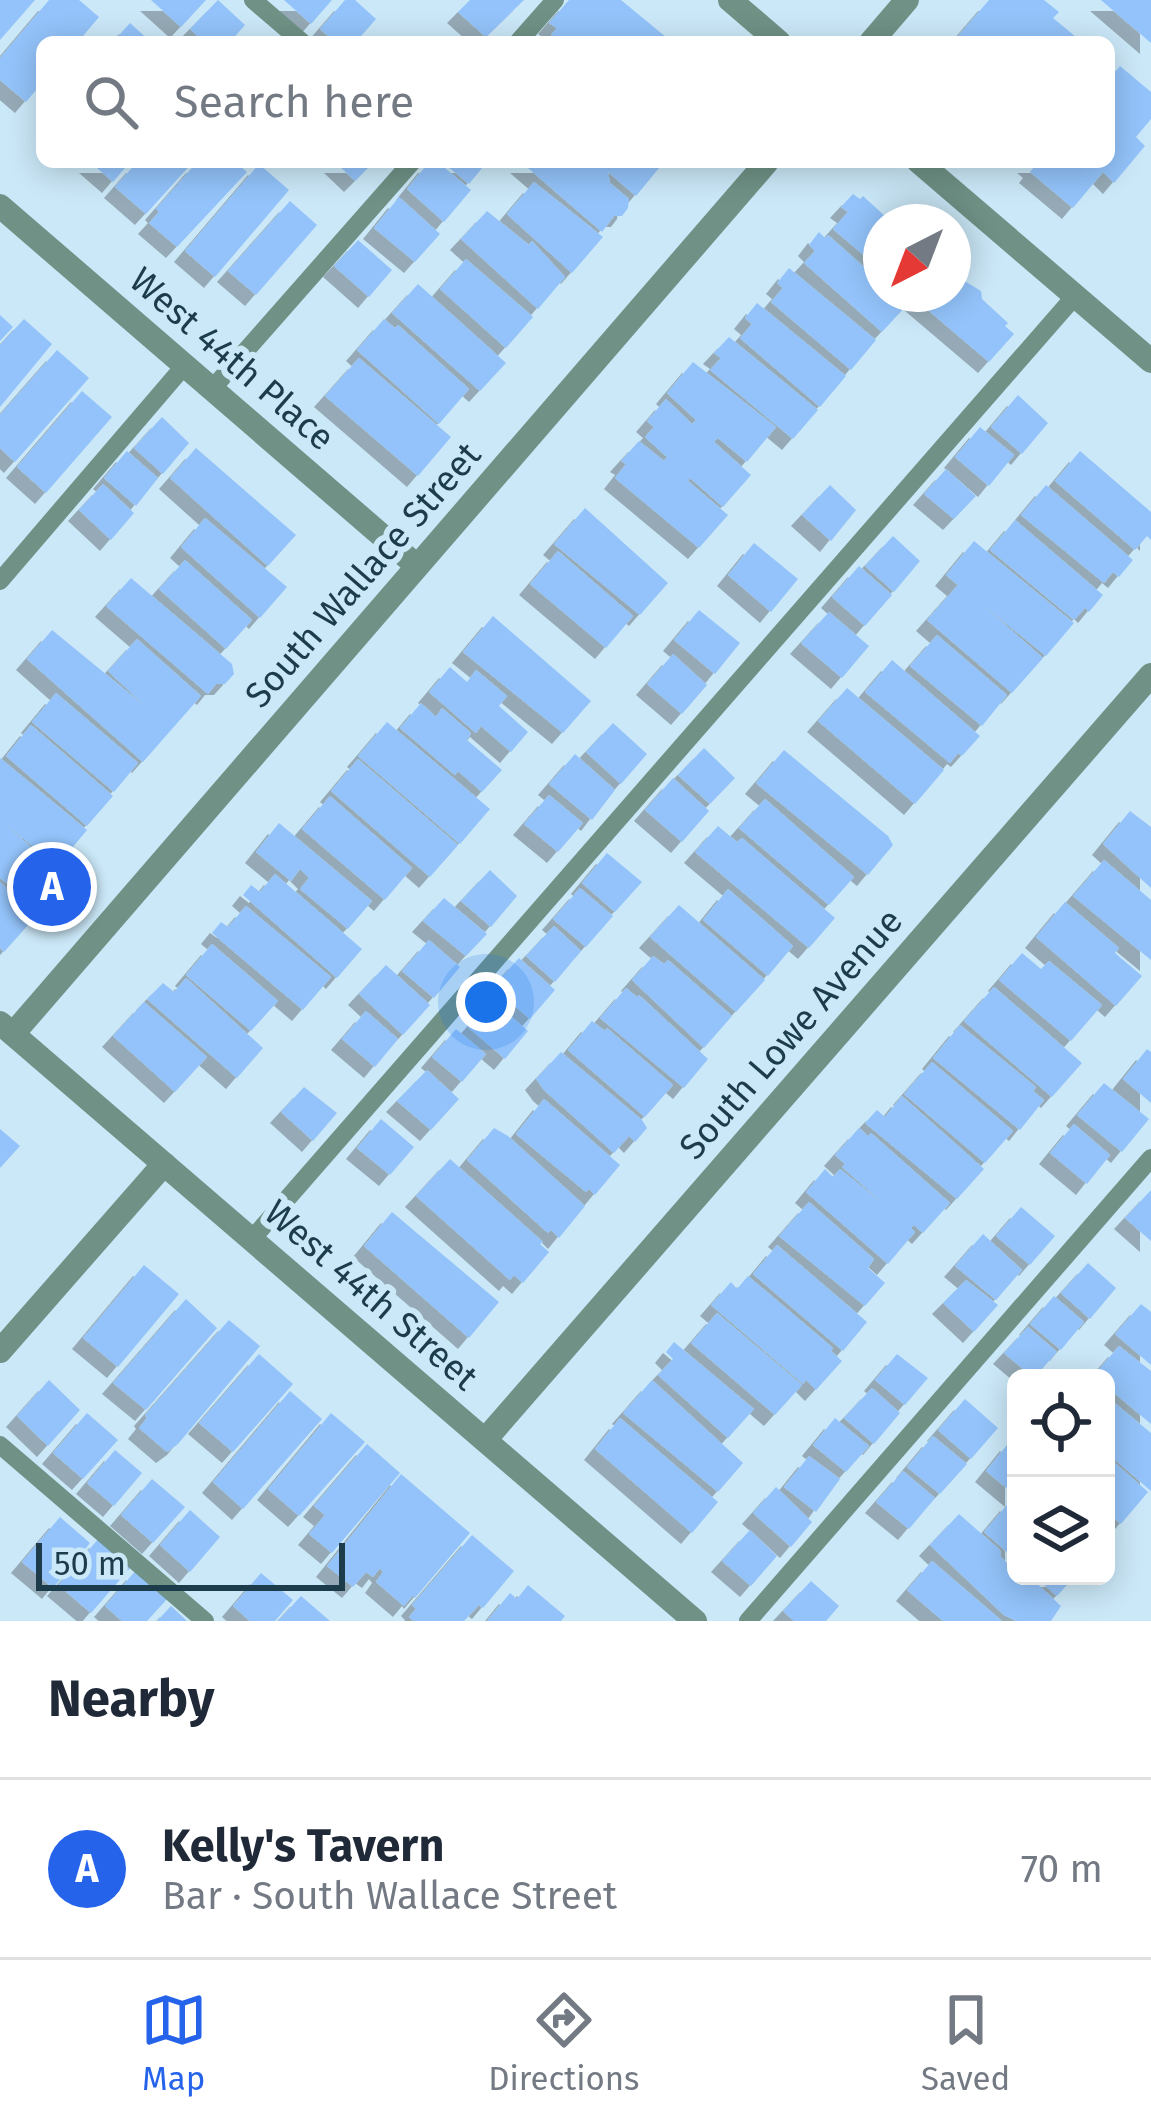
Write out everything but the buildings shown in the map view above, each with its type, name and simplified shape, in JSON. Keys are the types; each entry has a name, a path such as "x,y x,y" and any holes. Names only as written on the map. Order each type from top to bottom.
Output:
{"street":[{"path":"730,0 772,36"},
{"path":"876,36 907,0"},
{"name":"South Wallace Street","path":"7,1029 761,168"},
{"path":"926,168 1151,361"},
{"name":"West 44th Place","path":"0,206 417,566"},
{"name":"South Lowe Avenue","path":"485,1440 1151,675"},
{"name":"West 44th Street","path":"7,1029 695,1621"},
{"path":"0,1352 164,1163"}],"lane":[{"path":"253,0 295,36"},
{"path":"523,36 555,0"},
{"path":"212,388 407,168"},
{"path":"252,1239 1075,296"},
{"path":"0,581 184,365"},
{"path":"748,1621 1151,1158"},
{"path":"0,1445 205,1621"}],"place":[{"name":"Kelly's Tavern","path":"52,887"}]}
